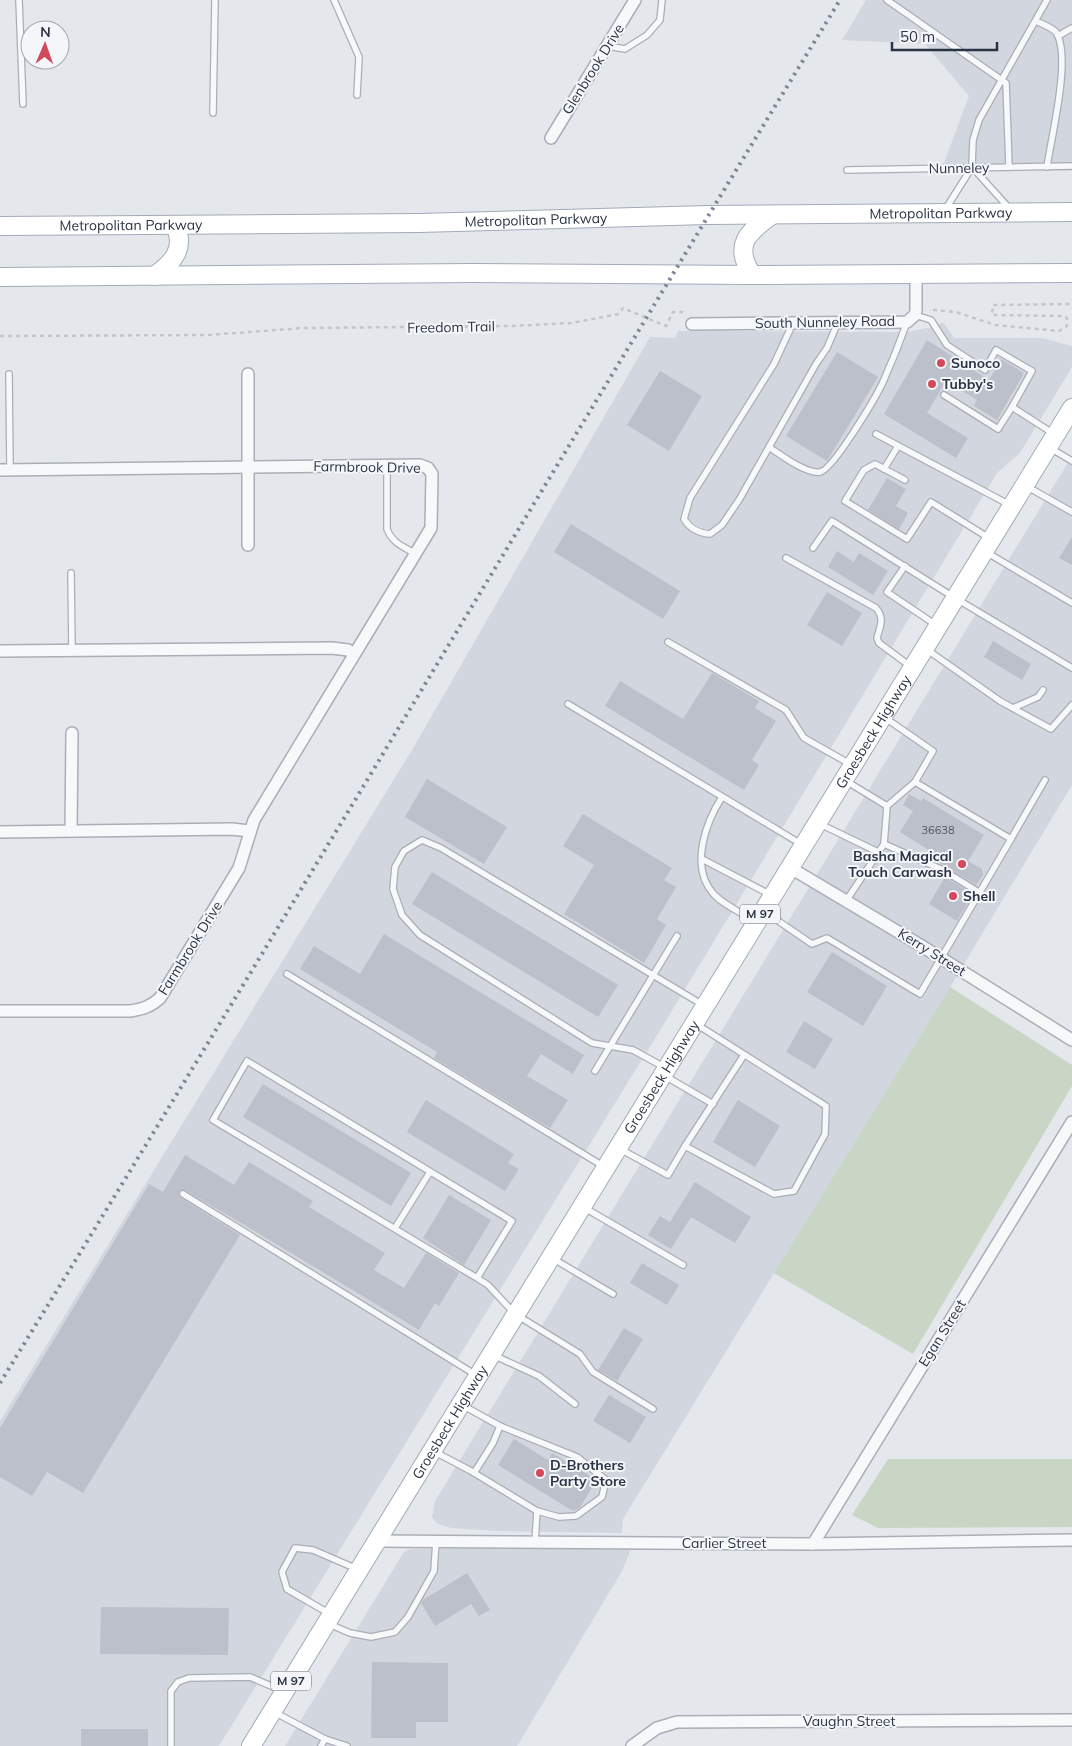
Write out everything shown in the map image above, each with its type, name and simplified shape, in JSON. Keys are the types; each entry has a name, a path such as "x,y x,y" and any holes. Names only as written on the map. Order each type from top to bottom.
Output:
{"main road":[{"name":"Metropolitan Parkway","path":"0,226 428,222 772,215 1072,212"},
{"path":"752,275 743,255 744,243 753,230 772,215"},
{"path":"154,276 166,268 178,254 180,239 175,225"},
{"path":"0,277 474,273 752,275 1072,273"},
{"name":"Groesbeck Highway","path":"251,1746 1072,408"}],"street":[{"name":"Glenbrook Drive","path":"551,138 635,0"},
{"name":"South Nunneley Road","path":"692,318 793,323 911,318 916,274"},
{"path":"248,374 248,545"},
{"name":"Farmbrook Drive","path":"0,1011 130,1011 153,1005 160,998 239,868 249,831 431,528 432,474 428,468 420,465 5,470"},
{"path":"0,651 332,648 348,650 354,654"},
{"path":"71,831 72,733"},
{"path":"0,832 232,829 249,831"},
{"name":"Kerry Street","path":"789,867 942,958 1072,1040"},
{"name":"Egan Street","path":"813,1544 1072,1122"},
{"name":"Carlier Street","path":"377,1541 813,1544 1072,1540"},
{"name":"Vaughn Street","path":"632,1746 657,1728 677,1722 1072,1720"}],"lane":[{"path":"19,0 23,104"},
{"path":"214,114 215,0"},
{"path":"334,0 359,57 357,95"},
{"path":"607,46 625,49 646,35 660,20 662,0"},
{"path":"888,0 1006,83 1008,88 1009,167"},
{"path":"942,214 972,167 973,140 977,127 1048,0"},
{"path":"1036,21 1056,32 1062,43 1063,50 1063,101 1058,124 1050,144 1047,166"},
{"path":"1058,36 1072,28"},
{"name":"Nunneley","path":"847,170 1072,166"},
{"path":"972,167 1014,213"},
{"path":"769,447 807,469 819,472 828,469 839,455 882,384 911,318 931,320 948,344 984,370 996,350 1032,371 998,430 944,395"},
{"path":"793,323 774,364 690,498 684,519 689,527 702,533 710,534 722,525 827,348 838,322"},
{"path":"5,470 9,374"},
{"path":"1012,407 1072,461"},
{"path":"876,434 1012,506"},
{"path":"884,469 898,446"},
{"path":"906,480 875,464 864,470 845,501 907,540 931,502 988,545 1072,603"},
{"path":"386,465 389,535 394,541 416,554"},
{"path":"1024,485 1072,512"},
{"path":"813,548 832,521 1072,668"},
{"path":"786,558 876,608 881,614 882,622 877,638 879,643 912,668"},
{"path":"904,566 888,592 938,626"},
{"path":"71,573 72,650"},
{"path":"668,642 786,710 804,738 848,772 887,806"},
{"path":"924,648 1013,708 1051,729 1072,705"},
{"path":"1013,708 1038,697 1044,690"},
{"path":"568,704 803,845"},
{"path":"846,901 884,844 887,806 914,782 934,751 882,716"},
{"path":"702,859 763,910 812,944 828,938 920,994 1045,780"},
{"path":"914,782 1012,839"},
{"path":"722,796 713,811 703,839 703,877 712,893 763,910"},
{"path":"817,822 878,852"},
{"path":"704,1006 441,848 422,840 404,851 394,867 393,889 402,915 420,935 592,1044 633,1050 713,1104"},
{"path":"884,844 943,870 980,893"},
{"path":"595,1071 677,936"},
{"path":"286,974 605,1168"},
{"path":"685,1146 774,1194 794,1191 825,1134 826,1106 694,1023"},
{"path":"618,1148 668,1175 744,1055"},
{"path":"477,1278 512,1221 247,1061 213,1120 488,1285 515,1314 580,1354 593,1372 653,1409"},
{"path":"395,1228 430,1172"},
{"path":"183,1194 478,1376"},
{"path":"582,1206 683,1265"},
{"path":"551,1257 612,1294"},
{"path":"491,1354 539,1376 575,1404"},
{"path":"432,1451 474,1473 537,1511 559,1517 576,1516 602,1497 606,1480 577,1457 500,1426 461,1404"},
{"path":"474,1473 493,1443 500,1426"},
{"path":"535,1542 537,1511"},
{"path":"359,1570 314,1550 295,1548 282,1572 287,1589 350,1633 371,1637 395,1632 408,1616 434,1571 436,1541"},
{"path":"171,1746 171,1692 178,1682 189,1678 250,1677 285,1692"},
{"path":"273,1711 325,1739 347,1746"},
{"path":"321,1746 325,1739"}],"path":[{"path":"945,310 995,325 1059,331 1067,326 1068,318 1064,316 992,315 992,305 1072,304"},
{"name":"Freedom Trail","path":"0,336 208,336 304,328 571,324 619,314 623,308 666,326 673,312 692,318"}],"shaded area":[{"path":"866,0 1072,0 1072,171 942,168 969,96 925,44 842,40"},
{"path":"943,322 954,338 1042,338 1072,346 1072,367 1020,453 997,473 670,1014 219,1746 0,1746 0,1421 415,745 650,337 675,338 678,331 908,332 932,327"},
{"path":"1072,456 1072,785 623,1519 622,1533 497,1531 451,1528 438,1524 432,1518 435,1501"},
{"path":"632,1547 622,1571 517,1746 285,1746 403,1553 410,1549"}],"green space":[{"path":"950,987 1072,1065 1072,1086 913,1354 774,1273"},
{"path":"888,1459 1072,1459 1072,1527 878,1528 852,1515"}],"building":[{"path":"927,340 989,380 1001,359 1024,373 997,420 974,406 977,400 946,381 927,413 968,438 956,458 884,414"},
{"path":"837,352 878,377 827,461 786,436"},
{"path":"660,371 702,396 669,451 627,425"},
{"path":"887,478 906,489 896,506 908,513 899,529 868,510"},
{"path":"571,524 680,591 663,619 554,552"},
{"path":"1072,537 1072,565 1059,558"},
{"path":"837,551 854,562 859,553 888,571 873,595 828,567"},
{"path":"827,592 862,613 842,646 807,625"},
{"path":"993,641 1031,664 1022,680 984,657"},
{"path":"712,673 759,701 755,708 776,721 752,760 759,765 744,790 605,706 620,681 683,719"},
{"path":"427,779 507,827 484,864 405,817"},
{"path":"909,794 921,801 923,798 984,835 968,861 982,869 983,875 976,885 929,856 932,852 900,832 913,811 903,805"},
{"path":"583,814 672,868 664,880 676,887 657,919 666,925 644,963 564,914 594,865 563,846"},
{"path":"432,872 618,985 598,1017 412,904"},
{"path":"945,877 973,894 957,921 929,904"},
{"path":"384,934 584,1055 573,1074 541,1054 527,1076 568,1100 550,1128 434,1058 437,1052 300,969 314,946 360,974"},
{"path":"832,952 887,986 863,1026 807,992"},
{"path":"804,1021 833,1039 815,1069 786,1052"},
{"path":"263,1084 411,1173 391,1206 243,1117"},
{"path":"426,1100 514,1154 508,1163 519,1169 505,1191 407,1132"},
{"path":"738,1100 780,1126 755,1167 713,1142"},
{"path":"185,1155 234,1185 249,1162 313,1201 309,1207 385,1253 374,1270 404,1288 426,1253 459,1273 439,1306 435,1303 419,1330 185,1190 181,1190 178,1193 181,1198 240,1235 83,1493 47,1472 32,1496 0,1477 0,1428 149,1184 163,1192"},
{"path":"695,1182 751,1217 735,1243 691,1217 671,1249 648,1235 660,1216 670,1222"},
{"path":"449,1195 491,1220 464,1265 423,1238"},
{"path":"642,1263 679,1285 667,1305 630,1283"},
{"path":"624,1328 643,1339 617,1381 598,1370"},
{"path":"609,1395 646,1417 630,1443 593,1421"},
{"path":"514,1439 548,1460 552,1453 597,1480 580,1507 573,1511 498,1465"},
{"path":"467,1573 490,1610 479,1616 471,1604 435,1626 421,1603"},
{"path":"101,1607 229,1608 228,1655 100,1654"},
{"path":"372,1662 448,1663 448,1722 416,1722 416,1738 371,1738"},
{"path":"81,1729 148,1729 148,1746 81,1746"}],"railway":[{"path":"0,1383 840,0"}],"place":[{"name":"Sunoco","path":"941,363"},
{"name":"Tubby's","path":"932,384"},
{"name":"Basha Magical Touch Carwash","path":"962,864"},
{"name":"Shell","path":"953,896"},
{"name":"D-Brothers Party Store","path":"540,1473"}]}
